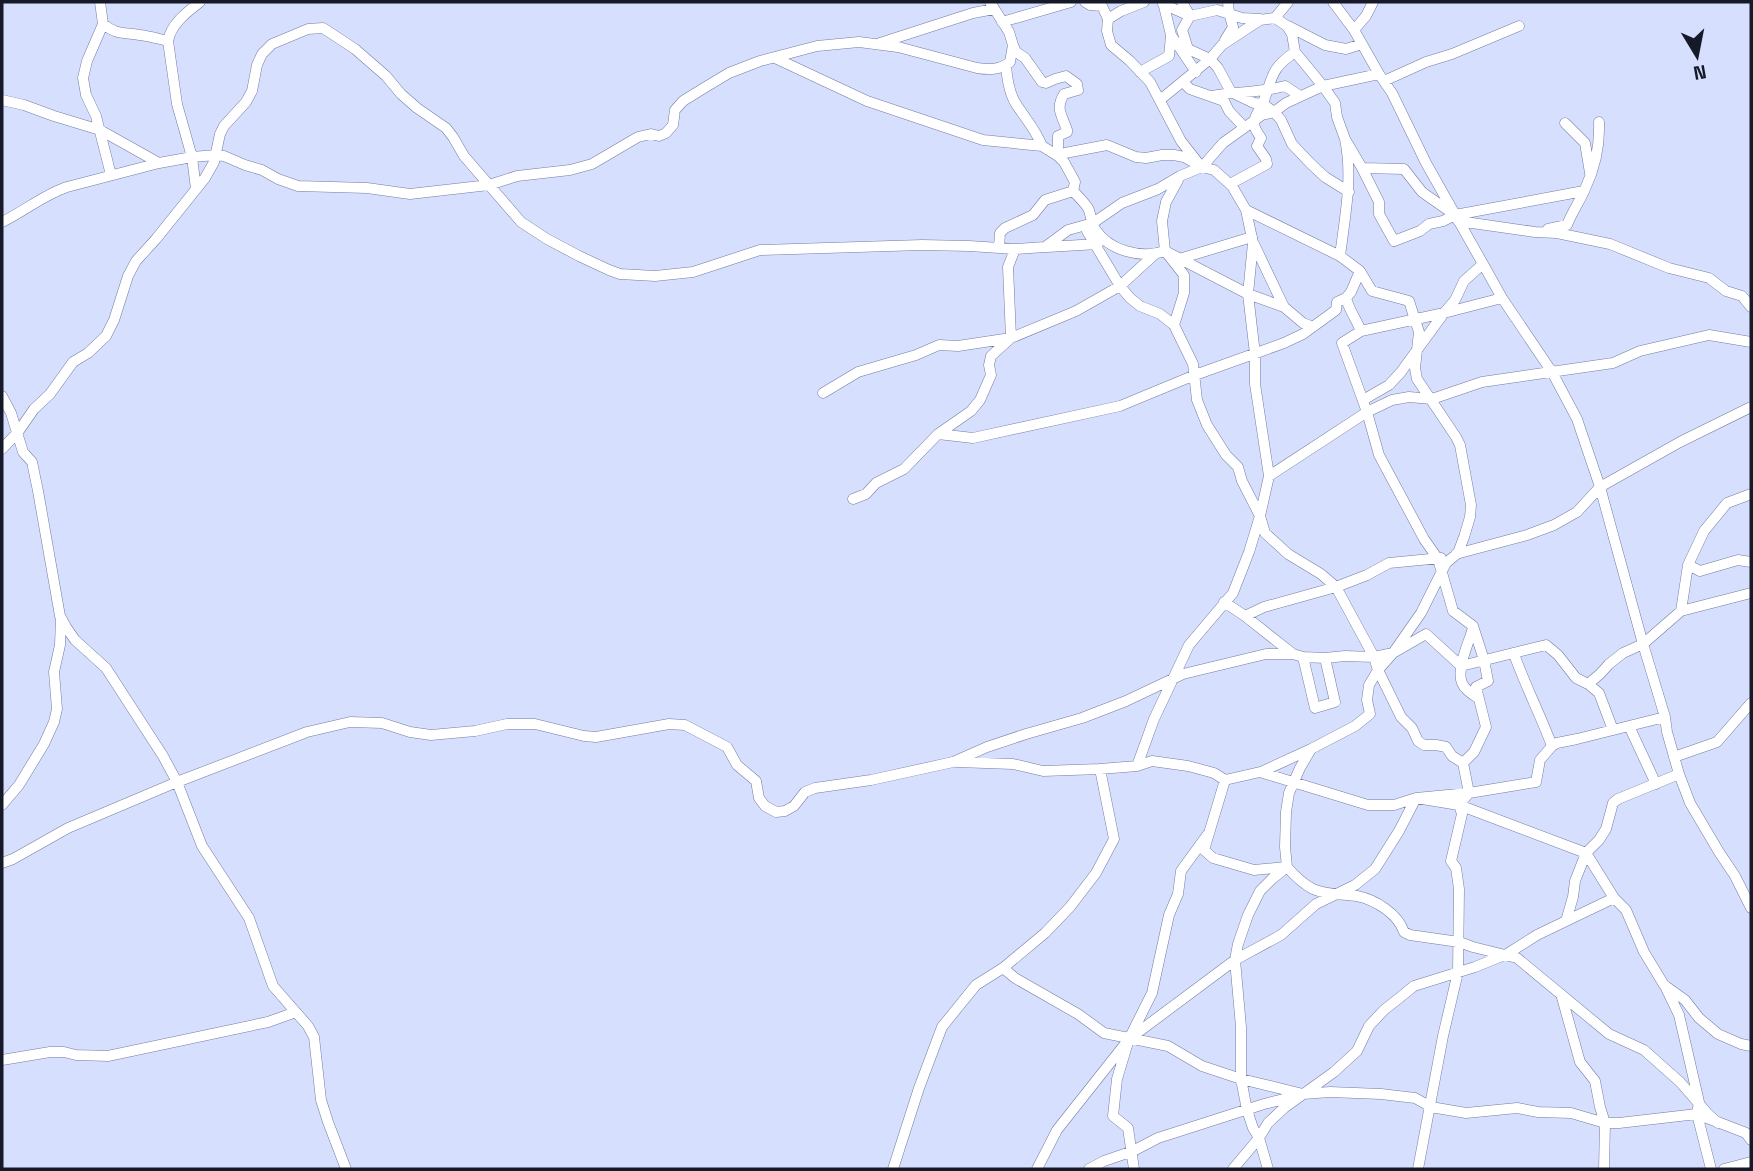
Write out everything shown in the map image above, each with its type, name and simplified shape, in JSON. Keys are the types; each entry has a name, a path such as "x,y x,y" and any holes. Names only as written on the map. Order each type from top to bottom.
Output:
{"street":[{"path":"100,2 103,24 87,61 83,78 86,96 96,116 111,175"},
{"path":"196,189 192,157 177,104 168,41 173,28 200,2"},
{"path":"1002,22 1071,2"},
{"path":"1085,2 1090,5 1104,4 1111,45 1150,82 1181,141 1202,167"},
{"path":"1108,19 1144,2"},
{"path":"1182,2 1190,16"},
{"path":"1160,100 1196,72 1222,45 1233,27 1228,2"},
{"path":"1275,18 1288,2"},
{"path":"1333,2 1354,30 1392,93 1426,163 1502,298 1552,372 1577,419 1600,487 1679,774 1690,803 1735,876 1751,908"},
{"path":"1343,2 1342,11 1345,17"},
{"path":"1354,30 1373,2"},
{"path":"1140,72 1169,56 1171,35 1163,3"},
{"path":"1163,3 1190,16 1217,10 1242,18 1275,18 1325,45 1346,49 1362,44"},
{"path":"876,44 992,6 1009,32 1016,52 1025,58 1042,82 1066,76 1076,84 1078,90 1064,94 1059,103 1067,132 1058,136 1058,156"},
{"path":"1190,16 1182,30 1188,49 1210,59 1231,92 1262,104 1274,112 1281,120 1292,144 1325,177 1349,192"},
{"path":"1222,45 1261,20"},
{"path":"103,24 112,31 168,41"},
{"path":"1287,26 1292,34 1295,52 1335,103 1336,117 1345,139 1362,168 1378,202 1379,214 1394,241 1420,231 1429,224 1584,191"},
{"path":"1469,793 1463,763 1452,756 1446,747 1424,745 1418,741 1412,728 1401,717 1374,657 1336,587 1321,574 1288,554 1265,533 1260,516 1241,481 1238,467 1226,455 1207,425 1197,400 1193,364 1174,325 1130,298 1087,231 1093,223 1122,203 1202,167 1223,143 1244,127 1300,96 1323,86 1381,77 1452,54 1519,26"},
{"path":"2,449 50,394 73,362 88,353 106,335 136,261 205,178 214,162 224,126 238,112 252,91 262,54 272,44 308,29 323,28 369,60 417,108 446,128 464,156 521,222 579,256 620,274 655,276 693,272 760,250 922,245 1015,249 1109,244 1134,253 1154,255"},
{"path":"1171,35 1196,72"},
{"path":"2,222 57,190 159,163 216,155 262,170 298,186 367,188 410,194 489,185 517,176 581,167 602,158 638,136 659,136 666,133 673,125 675,110 683,101 729,74 760,61 817,46 859,41 898,47 990,70 1006,66 1010,62 1013,45"},
{"path":"1230,184 1267,164 1257,146 1261,138 1254,128 1254,121 1273,72 1283,60 1295,52"},
{"path":"775,58 867,101 983,140 1042,146 1064,162 1075,182 1073,191"},
{"path":"1006,66 1015,102 1037,133 1042,146"},
{"path":"1183,82 1190,89 1224,101 1229,111 1244,127"},
{"path":"1212,96 1231,92 1267,91 1285,86 1300,96"},
{"path":"2,100 100,130 159,163"},
{"path":"1535,232 1567,225 1590,177 1600,142 1599,122"},
{"path":"1565,123 1585,143 1590,177"},
{"path":"1340,256 1349,192 1347,180 1350,164 1345,139"},
{"path":"1058,156 1107,145 1136,157 1174,155 1214,170 1230,184 1246,210 1252,240 1284,307"},
{"path":"1362,168 1404,169 1422,192 1457,218 1535,232 1558,233 1610,244 1669,268 1709,278 1726,291 1742,296 1751,307"},
{"path":"1174,325 1184,293 1184,275 1165,251 1162,221 1166,202 1180,176"},
{"path":"1073,191 1088,207 1095,229 1109,244"},
{"path":"999,248 1000,233 1005,228 1033,215 1045,200 1073,191"},
{"path":"953,762 1013,764 1043,771 1137,766 1152,761 1214,773 1225,780 1260,772 1355,726 1370,713 1367,700 1369,685 1421,613 1446,563 1458,554 1470,517 1471,505 1460,445 1418,379 1415,368 1419,332 1409,301 1372,290 1360,271 1340,256 1246,210"},
{"path":"1045,247 1068,230 1093,223"},
{"path":"1179,259 1252,240"},
{"path":"1137,766 1154,719 1189,645 1233,593 1241,576 1260,516 1269,476 1255,384 1255,354 1248,294 1252,240"},
{"path":"1011,338 1008,267 1015,249"},
{"path":"823,393 858,372 916,355 939,345 958,346 1011,338 1076,311 1120,286 1154,255 1165,251 1248,294 1284,307 1312,327"},
{"path":"1363,400 1389,385 1401,372 1455,300 1464,281 1483,264"},
{"path":"938,434 973,438 1119,406 1195,374 1255,354 1303,334 1336,310 1337,302 1351,292 1360,271"},
{"path":"1346,298 1361,331"},
{"path":"1463,763 1474,752 1486,727 1476,687 1488,681 1484,660 1473,626 1454,611 1438,559 1424,539 1379,455 1342,343 1361,331 1502,298"},
{"path":"1269,476 1384,403 1409,397 1432,399 1482,382 1613,363 1640,351 1709,335 1751,342"},
{"path":"853,499 866,494 876,484 904,469 938,434 971,411 980,400 991,375 991,356 1011,338"},
{"path":"2,396 9,407 23,452 29,458 34,473 65,627 75,640 106,668 163,756 177,782 202,846 249,918 273,986 308,1026 314,1037 321,1100 346,1169"},
{"path":"1245,616 1264,607 1336,587 1389,563 1438,559 1527,536 1554,526 1577,512 1600,487 1680,442 1751,407"},
{"path":"1681,611 1688,565 1703,531 1727,503 1751,494"},
{"path":"1688,565 1700,571 1738,560 1751,562"},
{"path":"1588,684 1623,653 1643,644 1681,611 1751,593"},
{"path":"1224,602 1298,656 1315,708 1335,702 1325,658"},
{"path":"2,805 19,785 54,722 57,709 54,672 60,645 61,616"},
{"path":"1473,626 1461,666 1461,681 1467,691 1478,698"},
{"path":"2,863 68,828 177,782 307,732 350,722 382,723 431,736 507,724 535,724 596,737 670,724 685,725 727,747 737,765 756,781 759,798 765,806 776,812 794,806 805,792 815,788 860,782 953,762 987,747 1082,718 1183,674 1259,655 1374,657 1393,653 1426,634 1461,666"},
{"path":"1461,666 1546,645 1558,655 1576,678 1599,693 1613,730"},
{"path":"1514,653 1552,746"},
{"path":"1674,757 1717,742 1751,703"},
{"path":"1260,772 1368,805 1394,806 1416,798 1536,782 1540,760 1557,743 1665,717"},
{"path":"1629,726 1656,784"},
{"path":"1311,749 1293,783 1286,812 1284,847 1287,867 1312,889 1360,897 1378,905 1396,916 1404,932 1410,935 1459,942 1517,958 1609,1034 1644,1050 1680,1082 1718,1123"},
{"path":"893,1169 942,1027 976,985 1003,968 1045,933 1070,907 1096,873 1114,839 1100,769"},
{"path":"1566,921 1575,881 1586,853 1606,829 1613,803 1679,774"},
{"path":"1225,780 1204,850 1213,858 1254,870 1287,867"},
{"path":"1459,805 1469,793"},
{"path":"1416,798 1459,805 1586,853 1614,898 1626,910 1644,952 1679,1015 1699,1102 1697,1114 1711,1169"},
{"path":"1037,1169 1057,1130 1129,1039 1235,961 1281,935 1316,904 1356,885 1375,869 1416,798"},
{"path":"1418,1169 1458,972 1459,889 1456,869 1451,861 1462,814 1459,805"},
{"path":"1134,1169 1128,1128 1113,1116 1118,1079 1129,1039 1152,993 1169,915 1178,894 1181,871 1208,834"},
{"path":"1268,1169 1247,1110 1241,1079 1241,1027 1235,961 1238,944 1260,891 1287,867"},
{"path":"1233,1169 1268,1123 1357,1051 1369,1027 1384,1010 1414,986 1505,956 1537,935 1614,898"},
{"path":"1003,968 1104,1033 1168,1046 1202,1066 1241,1079 1303,1094"},
{"path":"1664,985 1685,1000 1699,1018 1718,1034 1751,1046"},
{"path":"1561,994 1580,1062 1595,1081 1605,1122 1604,1169"},
{"path":"2,1060 51,1052 108,1056 268,1022 296,1012"},
{"path":"1088,1169 1158,1138 1303,1094 1329,1092 1415,1098 1431,1107 1466,1113 1517,1108 1571,1113 1619,1123 1697,1114 1746,1133 1751,1140"},
{"path":"1724,1169 1751,1162"}]}
